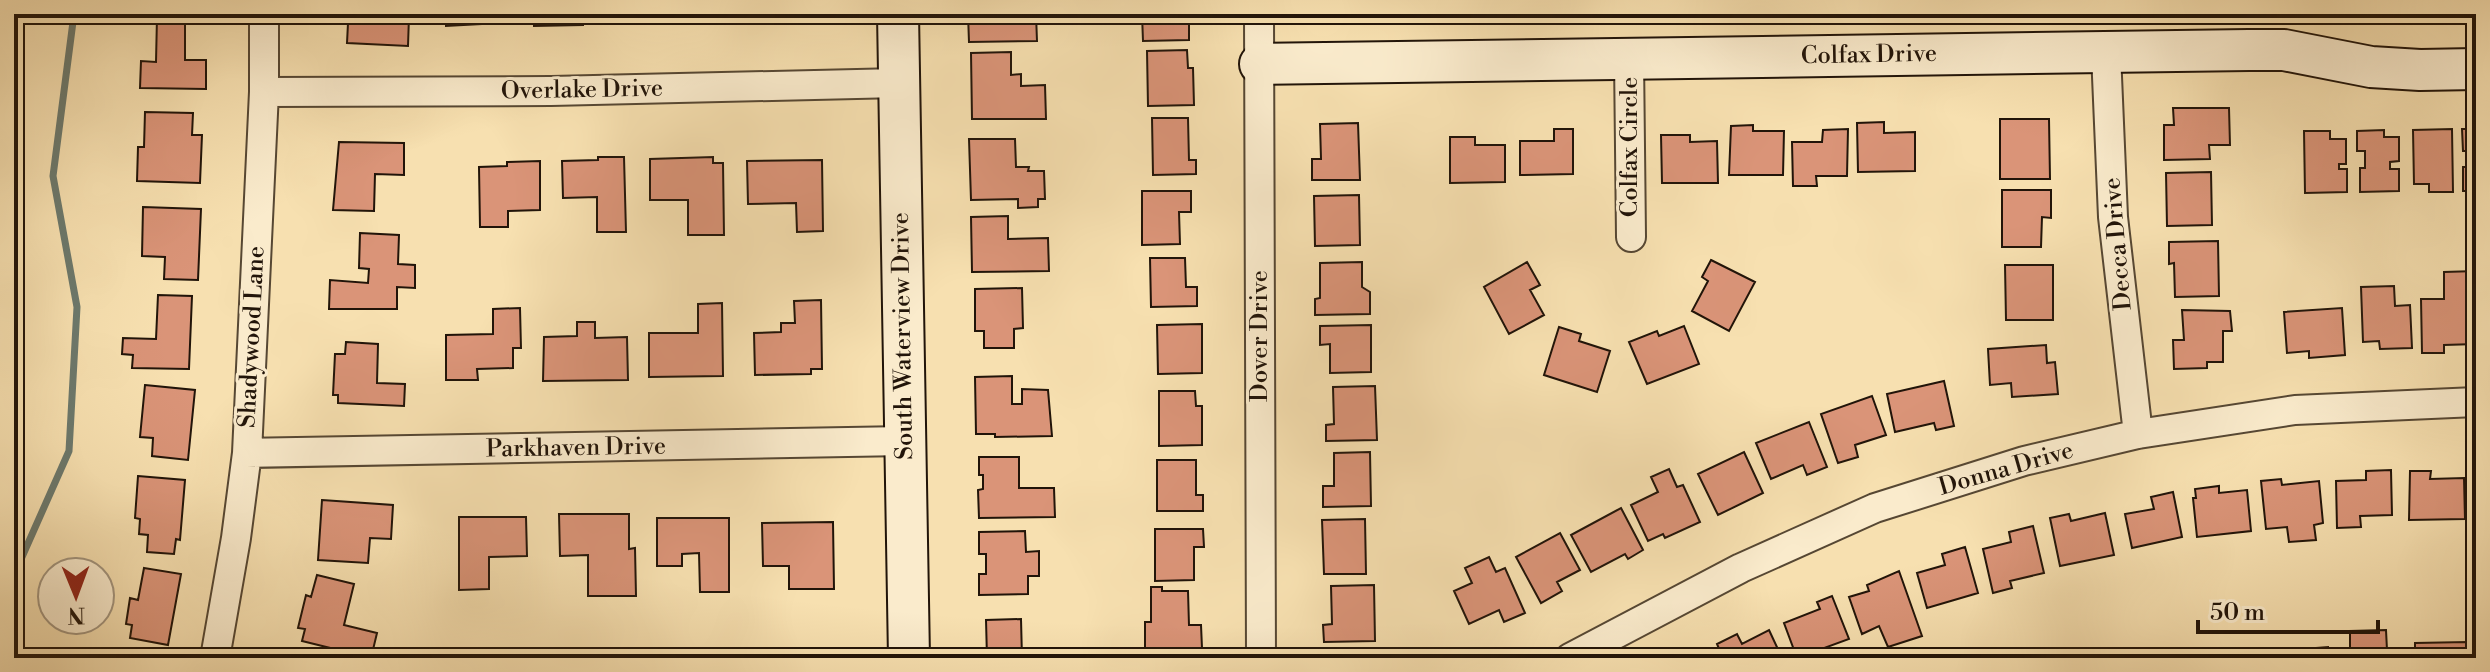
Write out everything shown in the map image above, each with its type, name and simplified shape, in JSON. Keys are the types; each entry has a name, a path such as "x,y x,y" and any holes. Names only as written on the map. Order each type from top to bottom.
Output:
{"street":[{"name":"Shadywood Lane","path":"215,658 247,453 264,92 264,14"},
{"name":"South Waterview Drive","path":"872,14 887,84"},
{"name":"South Waterview Drive","path":"883,658 892,441 887,84 898,14"},
{"name":"Dover Drive","path":"1259,14 1261,658"},
{"name":"Colfax Drive","path":"1260,64 2284,50 2371,67 2476,69"},
{"name":"Decca Drive","path":"2106,53 2113,217 2138,434"},
{"name":"Colfax Circle","path":"1629,58 1631,237"},
{"name":"Overlake Drive","path":"264,92 536,92 887,84"},
{"name":"Donna Drive","path":"1570,658 1741,568 1875,508 2024,461 2138,434 2295,410 2476,402"},
{"name":"South Waterview Drive","path":"892,441 909,658"},
{"name":"Parkhaven Drive","path":"247,453 892,441"}],"building":[{"path":"342,14 409,16 408,46 347,43 348,23 341,22"},
{"path":"446,14 520,14 520,22 446,26"},
{"path":"534,14 583,14 583,25 534,26"},
{"path":"634,14 719,14 719,20 634,22"},
{"path":"968,14 1036,14 1037,41 969,42"},
{"path":"1142,14 1189,14 1189,40 1143,41"},
{"path":"157,17 185,17 185,60 206,60 206,89 140,88 141,61 156,62"},
{"path":"1187,50 1188,68 1193,68 1194,105 1148,106 1147,51"},
{"path":"1011,52 1011,75 1021,74 1021,86 1045,85 1046,119 972,119 971,53"},
{"path":"2173,108 2229,108 2230,145 2209,145 2210,159 2164,160 2164,125 2174,125"},
{"path":"145,112 193,113 192,135 202,135 200,183 137,181 138,147 144,147"},
{"path":"1152,118 1188,118 1189,160 1196,160 1196,174 1153,175"},
{"path":"2000,119 2049,119 2050,179 2000,179"},
{"path":"1884,122 1884,133 1915,132 1915,171 1858,172 1857,123"},
{"path":"1358,123 1360,180 1312,180 1312,159 1321,159 1320,124"},
{"path":"1753,125 1753,131 1784,131 1783,175 1729,175 1731,126"},
{"path":"1554,129 1573,129 1573,174 1520,175 1520,141 1554,141"},
{"path":"1848,129 1847,176 1816,176 1817,186 1793,186 1792,142 1822,142 1823,130"},
{"path":"2452,129 2453,192 2429,192 2429,184 2414,184 2413,130"},
{"path":"2462,129 2476,129 2476,191 2463,191 2463,167 2472,167 2472,151 2463,151"},
{"path":"2384,130 2384,137 2399,137 2399,161 2390,162 2390,169 2399,169 2399,191 2360,192 2360,168 2365,168 2365,151 2357,151 2357,131"},
{"path":"2304,131 2330,131 2330,139 2346,139 2346,164 2339,164 2339,169 2347,169 2347,192 2305,193"},
{"path":"1661,135 1690,135 1690,142 1717,141 1718,183 1662,183"},
{"path":"1450,137 1475,137 1475,145 1505,145 1505,182 1450,183"},
{"path":"969,139 1015,139 1016,167 1044,171 1045,199 1038,199 1038,207 1018,208 1018,199 971,200"},
{"path":"339,142 404,143 404,175 375,174 374,211 333,210"},
{"path":"598,157 624,157 626,232 597,232 597,197 563,198 562,161 598,160"},
{"path":"713,157 713,163 723,163 724,235 688,235 688,200 650,200 650,159"},
{"path":"822,160 823,231 797,232 796,203 748,204 747,161"},
{"path":"540,161 540,210 508,211 508,227 480,227 479,167"},
{"path":"2211,172 2212,225 2167,226 2166,173"},
{"path":"2002,190 2051,190 2051,218 2042,217 2041,247 2002,247"},
{"path":"1142,191 1191,191 1191,212 1179,212 1180,244 1142,245"},
{"path":"1359,195 1360,245 1315,246 1314,196"},
{"path":"143,207 201,209 198,280 164,279 165,257 142,256"},
{"path":"1008,216 1008,239 1048,238 1049,271 972,272 971,217"},
{"path":"360,233 399,235 398,264 415,265 415,288 397,287 397,309 329,309 330,280 368,283 369,269 359,268"},
{"path":"2218,241 2219,296 2175,297 2174,263 2169,264 2169,242"},
{"path":"1150,258 1185,258 1186,287 1197,287 1197,306 1151,307"},
{"path":"1711,260 1755,282 1729,331 1692,311 1708,281 1702,277"},
{"path":"1362,262 1362,287 1370,292 1370,314 1315,315 1315,299 1320,298 1320,263"},
{"path":"1527,262 1540,285 1530,290 1544,315 1509,334 1484,287"},
{"path":"2005,265 2053,265 2053,320 2006,320"},
{"path":"2476,271 2476,344 2444,345 2444,353 2422,353 2421,299 2444,299 2444,272"},
{"path":"2394,286 2395,306 2410,305 2412,348 2380,349 2379,341 2363,342 2361,287"},
{"path":"1022,288 1023,328 1014,329 1014,348 984,348 984,331 975,331 975,289"},
{"path":"158,295 192,296 189,369 132,368 133,355 122,354 123,338 156,339"},
{"path":"821,300 822,369 811,369 811,374 755,375 754,333 781,332 781,323 795,323 794,301"},
{"path":"722,303 723,376 649,377 649,333 698,333 698,304"},
{"path":"520,308 521,348 513,348 513,368 477,369 478,380 446,380 446,335 493,334 493,309"},
{"path":"2342,308 2345,355 2309,358 2309,351 2287,353 2284,312"},
{"path":"2182,310 2230,311 2232,331 2223,331 2223,362 2207,362 2207,368 2174,369 2173,340 2184,340"},
{"path":"577,322 595,322 595,338 627,337 628,380 543,381 544,337 577,336"},
{"path":"1202,324 1202,373 1158,374 1157,325"},
{"path":"1371,325 1371,372 1330,373 1330,344 1320,345 1320,326"},
{"path":"1684,326 1699,364 1647,384 1629,342 1657,331 1659,336"},
{"path":"1559,327 1581,334 1579,341 1610,351 1597,392 1544,375"},
{"path":"346,342 378,344 377,383 405,384 404,406 338,403 338,395 333,395 335,354 345,354"},
{"path":"2046,345 2047,363 2055,362 2058,394 2012,397 2011,383 1990,385 1988,349"},
{"path":"1012,376 1012,404 1022,404 1022,389 1048,390 1052,436 995,437 995,434 976,434 975,377"},
{"path":"1944,381 1954,426 1936,430 1934,423 1895,432 1887,394"},
{"path":"145,385 195,390 188,460 152,456 153,438 140,437"},
{"path":"1375,386 1377,440 1326,441 1326,425 1334,424 1333,387"},
{"path":"1159,391 1195,391 1196,406 1202,406 1202,445 1159,446"},
{"path":"1872,396 1886,435 1855,445 1858,457 1838,463 1821,414"},
{"path":"1809,422 1827,467 1807,475 1803,465 1771,479 1756,443"},
{"path":"1370,452 1371,506 1323,507 1323,486 1334,486 1334,453"},
{"path":"1744,452 1763,493 1718,515 1698,474"},
{"path":"979,457 1019,457 1019,488 1054,488 1055,517 979,518 978,490 983,489 983,475 979,475"},
{"path":"1157,460 1196,460 1196,495 1203,495 1203,511 1157,511"},
{"path":"1669,469 1677,487 1683,485 1700,522 1665,538 1663,534 1648,541 1631,505 1658,492 1651,477"},
{"path":"2391,470 2392,515 2360,516 2361,527 2337,528 2336,481 2366,480 2366,471"},
{"path":"2410,471 2431,471 2430,479 2464,478 2465,519 2409,520"},
{"path":"138,476 185,480 180,540 176,539 174,554 147,552 148,535 139,534 140,519 135,518"},
{"path":"2281,479 2282,485 2319,481 2323,523 2314,525 2316,540 2289,542 2287,527 2266,529 2261,481"},
{"path":"2219,486 2219,493 2247,490 2251,531 2197,537 2195,489"},
{"path":"2173,492 2182,537 2132,548 2125,514 2154,509 2151,497"},
{"path":"322,500 393,505 391,539 370,538 368,563 318,560"},
{"path":"1621,508 1643,550 1628,559 1625,554 1591,572 1571,535"},
{"path":"2105,513 2114,555 2060,566 2050,518 2069,514 2071,521"},
{"path":"559,514 629,514 629,549 635,548 636,596 588,596 588,555 560,556"},
{"path":"459,517 526,517 527,556 489,557 489,589 459,590"},
{"path":"657,518 729,518 729,592 700,592 699,553 682,554 682,566 657,566"},
{"path":"1365,519 1366,574 1324,574 1322,520"},
{"path":"833,522 834,589 789,589 789,566 763,566 762,523"},
{"path":"2033,526 2044,573 2010,581 2012,588 1993,593 1983,549 2011,542 2009,532"},
{"path":"1155,529 1203,529 1204,547 1194,547 1194,580 1155,581"},
{"path":"1025,531 1026,552 1039,551 1039,576 1028,576 1028,594 979,595 979,574 986,574 986,554 979,554 979,532"},
{"path":"1560,533 1580,570 1557,582 1562,591 1541,603 1516,557"},
{"path":"1965,547 1978,593 1927,608 1917,573 1945,565 1942,554"},
{"path":"1489,557 1496,572 1505,568 1525,613 1504,622 1499,610 1469,624 1454,591 1472,583 1465,568"},
{"path":"144,568 181,574 168,645 130,638 132,625 126,624 130,598 138,600"},
{"path":"1899,571 1922,636 1888,647 1879,626 1862,634 1849,597 1869,591 1867,585"},
{"path":"317,575 354,584 344,625 377,633 371,658 302,641 305,629 298,628 306,595 311,597"},
{"path":"1374,585 1375,641 1324,642 1323,625 1332,624 1331,586"},
{"path":"1151,587 1162,587 1162,591 1188,591 1189,625 1201,625 1202,648 1145,649 1145,622 1151,622"},
{"path":"1832,596 1849,639 1797,658 1784,623 1820,609 1817,602"},
{"path":"1021,619 1022,658 987,658 986,620"},
{"path":"1769,630 1782,658 1723,658 1717,644 1737,634 1742,644"},
{"path":"2386,630 2387,650 2398,650 2398,658 2350,658 2350,631"},
{"path":"2467,642 2467,658 2415,658 2415,643"},
{"path":"2328,647 2328,658 2276,658 2276,651"}],"waterway":[{"path":"14,575 69,451 77,307 53,176 74,14"}]}
